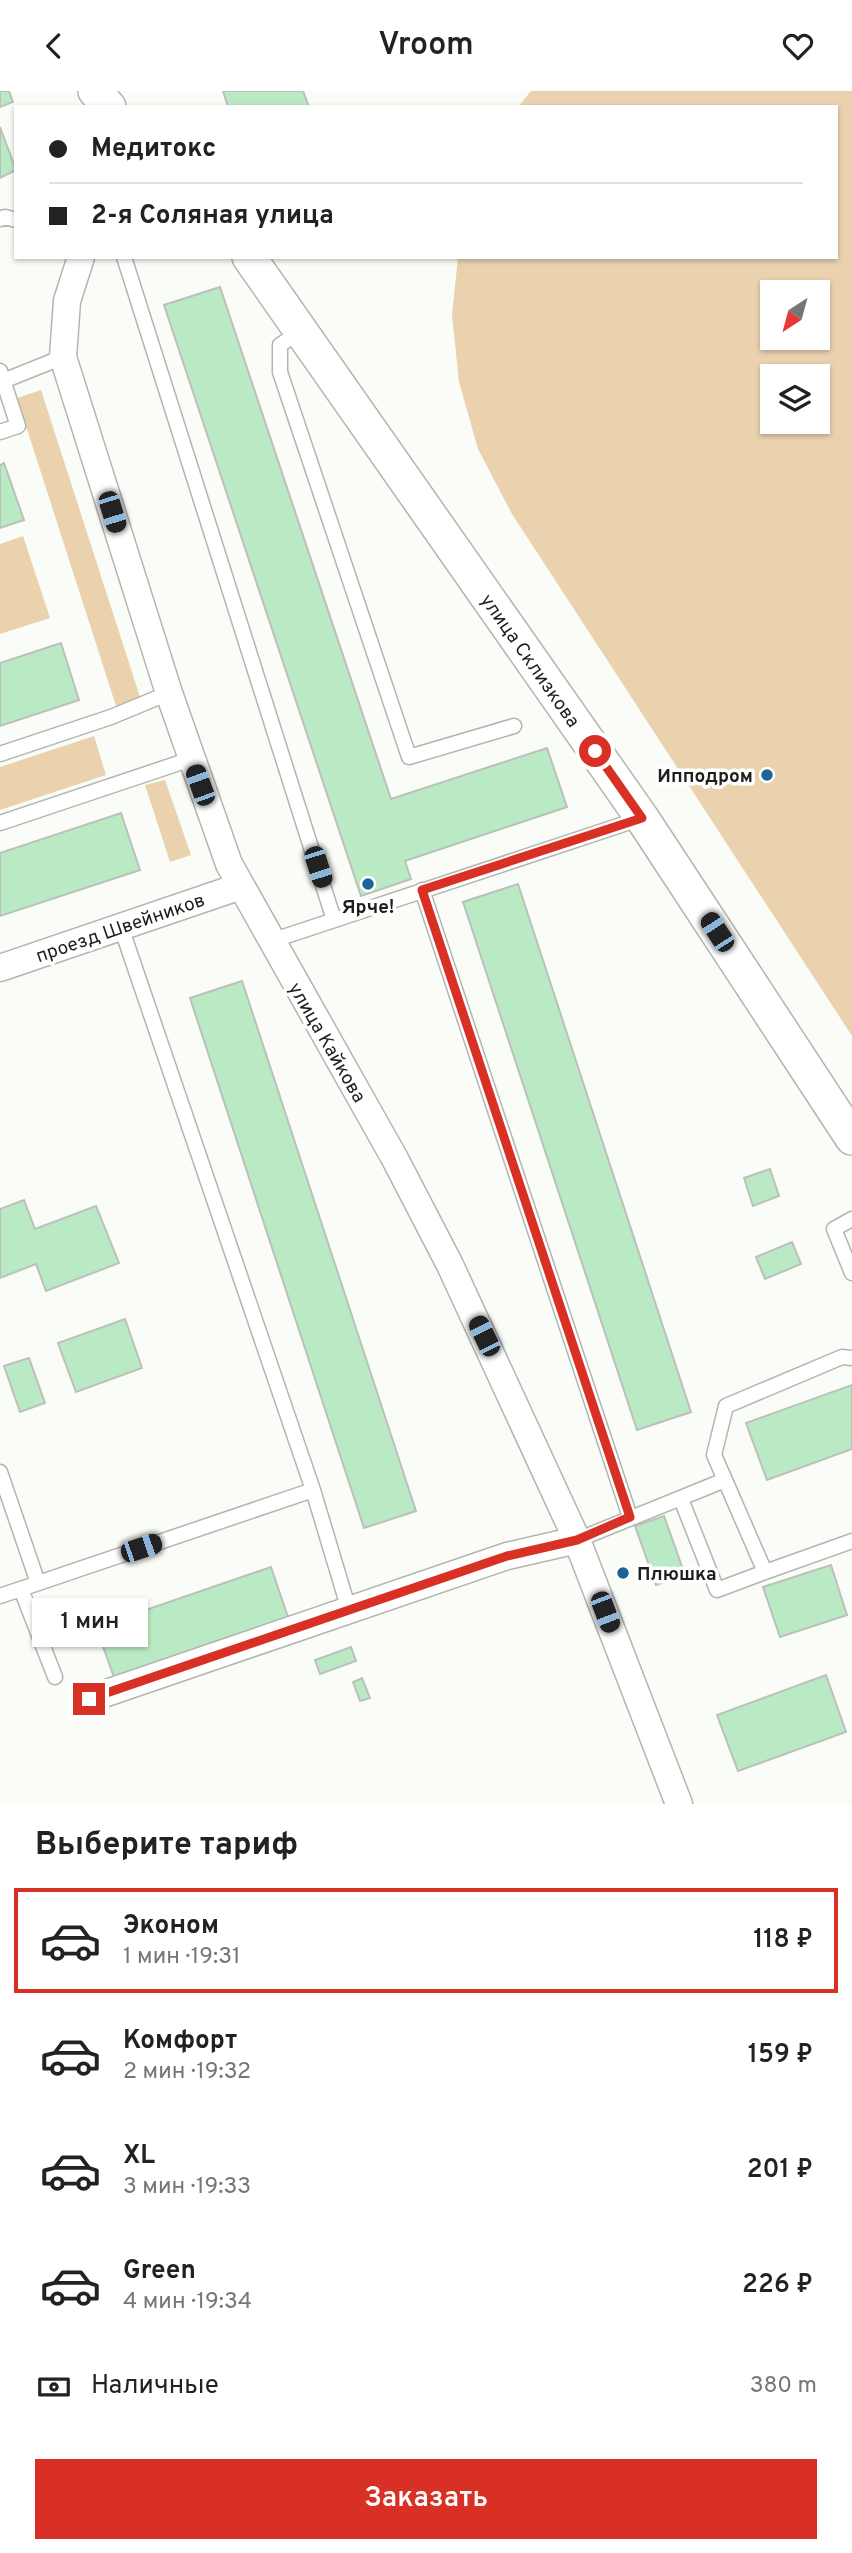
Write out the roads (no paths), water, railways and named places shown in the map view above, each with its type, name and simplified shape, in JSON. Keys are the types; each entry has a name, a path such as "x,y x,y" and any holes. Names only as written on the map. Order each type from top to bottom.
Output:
{"street":[{"name":"улица Кайкова","path":"80,259 67,301 63,356 169,693 229,864 395,1159 450,1265 577,1540 679,1804"},
{"name":"улица Склизкова","path":"250,259 642,818 852,1138"},
{"name":"проезд Швейников","path":"0,968 241,886"},
{"path":"89,1699 507,1556 577,1540"}],"lane":[{"path":"125,259 334,920"},
{"path":"301,331 280,345 280,372 409,757 514,726"},
{"path":"0,432 18,426 2,376 63,356"},
{"path":"0,754 111,717 169,693"},
{"path":"0,823 191,759"},
{"path":"271,941 642,818"},
{"path":"422,890 630,1517"},
{"path":"121,927 313,1490 349,1610"},
{"path":"852,1219 834,1229 852,1273"},
{"path":"765,1572 714,1455 726,1406 842,1357 852,1358"},
{"path":"0,1472 38,1583"},
{"path":"577,1540 724,1480"},
{"path":"0,1596 313,1490"},
{"path":"681,1499 717,1590 852,1541"},
{"path":"21,1589 55,1677"}],"place":[{"name":"Ипподром","path":"767,775"},
{"name":"Ярче!","path":"368,884"},
{"name":"Плюшка","path":"623,1573"}]}
